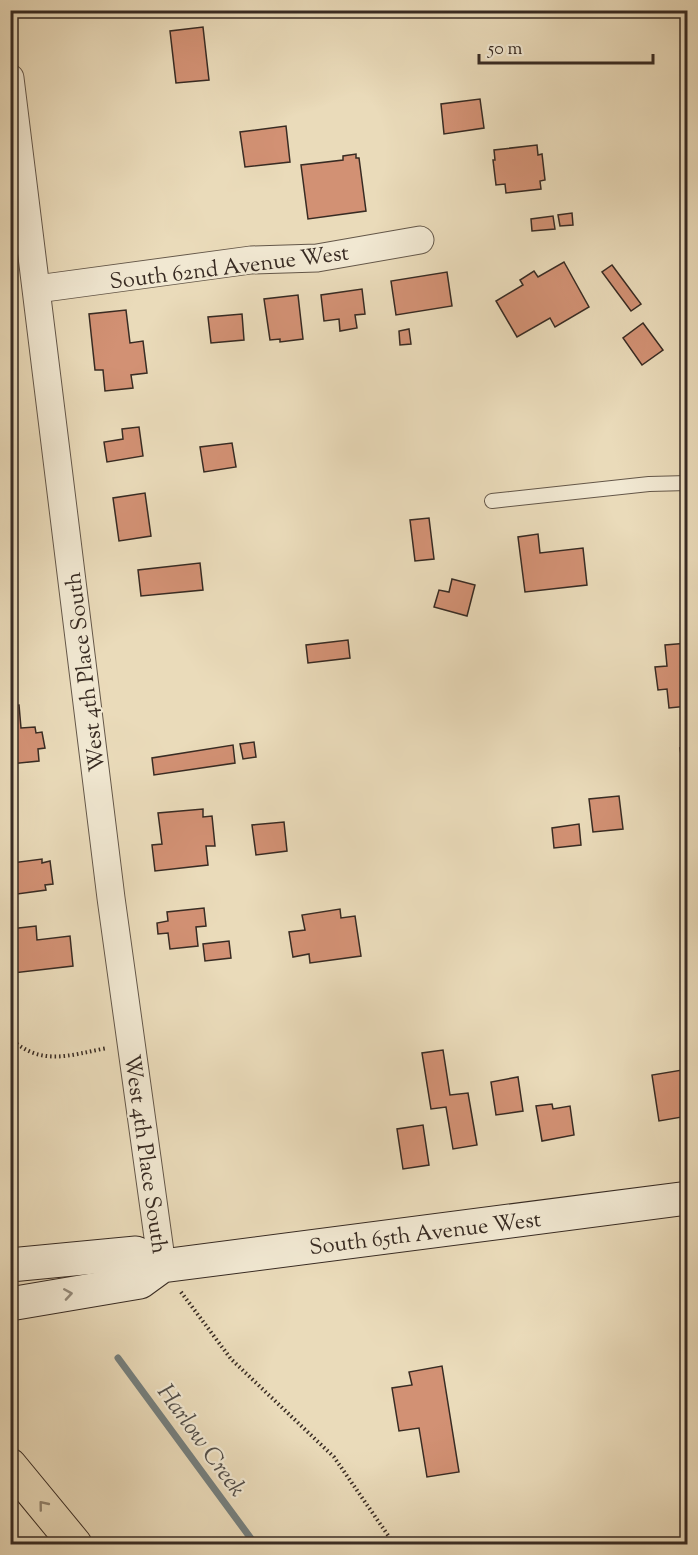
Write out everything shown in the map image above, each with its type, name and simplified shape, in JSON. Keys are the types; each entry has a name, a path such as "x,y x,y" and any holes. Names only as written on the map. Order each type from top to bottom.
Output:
{"highway":[{"path":"10,1465 75,1545"}],"street":[{"name":"West 4th Place South","path":"10,78 109,886 162,1266"},
{"name":"South 62nd Avenue West","path":"37,290 251,260 317,258 420,240"},
{"name":"South 65th Avenue West","path":"10,1304 140,1282 162,1266 687,1198"},
{"path":"10,1265 136,1253 162,1266"}],"lane":[{"path":"492,501 649,484 687,483"}],"path":[{"path":"681,10 687,22"},
{"path":"10,1038 22,1049 37,1055 56,1058 131,1043"},
{"path":"162,1266 231,1359 334,1457 394,1545"}],"building":[{"path":"203,27 209,80 176,83 170,31"},
{"path":"480,99 484,128 444,134 441,104"},
{"path":"286,126 290,162 245,167 240,132"},
{"path":"537,145 538,155 542,154 545,180 540,181 541,189 506,193 505,184 496,185 494,150"},
{"path":"356,154 356,158 359,158 366,211 308,219 301,165 343,160 343,156"},
{"path":"572,213 573,225 560,226 558,215"},
{"path":"553,216 555,229 532,231 531,219"},
{"path":"564,262 589,307 555,327 550,318 517,337 496,301 523,285 520,280 534,271 538,277"},
{"path":"612,265 641,304 631,311 602,272"},
{"path":"447,272 452,306 396,315 391,281"},
{"path":"362,289 365,314 355,315 357,328 340,331 339,319 324,321 321,295"},
{"path":"298,295 303,339 280,342 280,339 270,340 264,299"},
{"path":"126,310 130,343 143,341 147,373 131,375 133,388 105,391 103,370 95,370 89,314"},
{"path":"242,314 244,340 211,343 208,317"},
{"path":"643,323 663,350 642,365 623,338"},
{"path":"409,329 411,344 400,345 399,331"},
{"path":"139,427 143,456 107,462 104,442 123,439 122,429"},
{"path":"232,443 236,467 204,472 200,447"},
{"path":"145,493 151,536 119,541 113,498"},
{"path":"429,518 434,559 415,561 410,520"},
{"path":"538,534 540,553 583,548 587,585 525,592 518,537"},
{"path":"200,563 203,590 141,596 138,570"},
{"path":"452,579 475,585 467,616 434,607 439,590 449,592"},
{"path":"348,640 350,658 308,663 306,645"},
{"path":"688,643 688,706 669,708 667,689 658,690 655,667 667,666 665,645"},
{"path":"19,705 21,728 35,727 36,733 42,732 45,748 38,749 39,761 10,764 10,706"},
{"path":"254,742 256,757 243,759 240,744"},
{"path":"233,745 235,763 154,775 152,758"},
{"path":"688,747 688,770 683,770 680,748"},
{"path":"619,796 623,829 593,832 589,799"},
{"path":"203,809 203,817 212,816 215,846 206,846 208,865 155,871 152,845 162,844 158,813"},
{"path":"284,822 287,851 256,855 252,825"},
{"path":"579,824 581,845 554,848 552,828"},
{"path":"10,855 12,863 42,859 42,863 50,861 53,884 45,885 46,890 10,895"},
{"path":"204,908 206,926 196,927 198,946 170,949 168,933 158,934 157,923 168,921 167,912"},
{"path":"340,909 341,918 355,916 361,956 310,963 309,954 293,957 289,932 305,930 302,915"},
{"path":"36,926 37,940 70,936 73,966 13,973 10,929"},
{"path":"229,941 231,958 205,961 203,944"},
{"path":"443,1050 450,1095 468,1093 477,1145 453,1149 446,1107 431,1109 422,1053"},
{"path":"682,1070 688,1116 659,1121 652,1075"},
{"path":"518,1077 523,1111 496,1115 491,1082"},
{"path":"552,1104 553,1109 570,1106 574,1135 542,1141 536,1106"},
{"path":"423,1125 429,1165 403,1169 397,1129"},
{"path":"442,1366 459,1472 427,1477 419,1428 399,1431 392,1388 412,1385 409,1372"}],"waterway":[{"name":"Harlow Creek","path":"118,1358 255,1544"}]}
